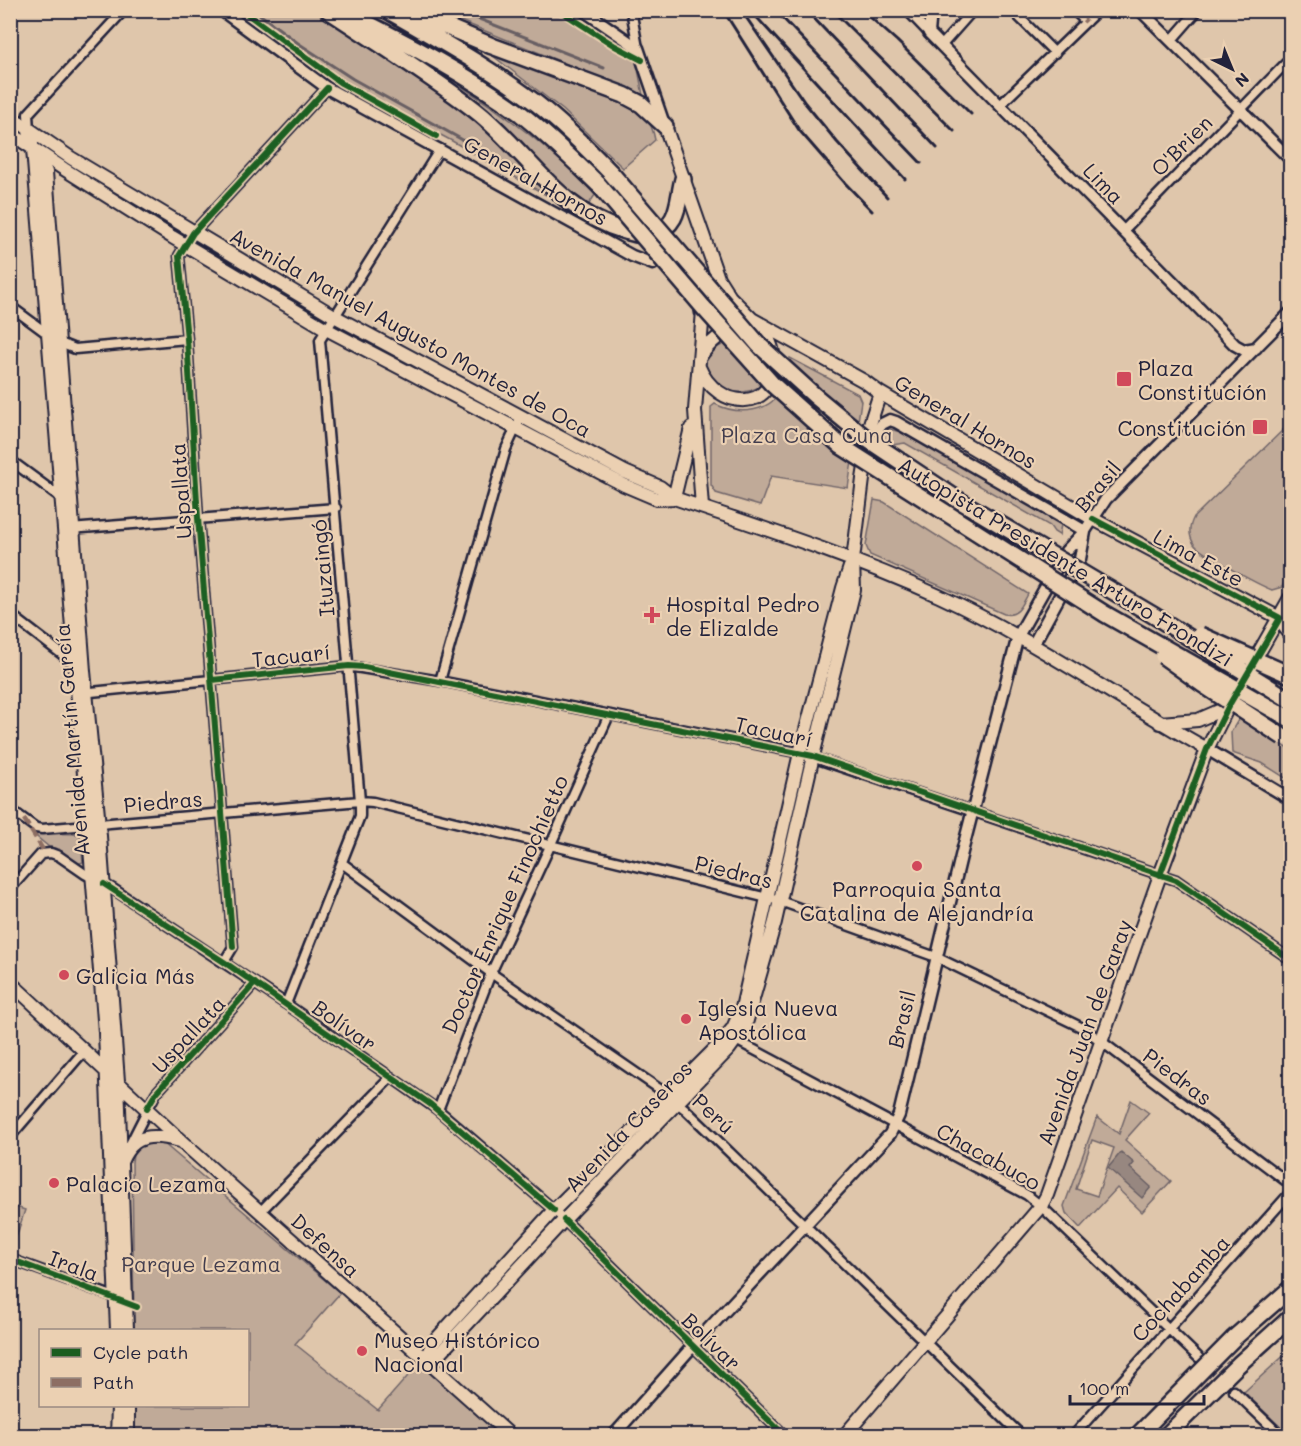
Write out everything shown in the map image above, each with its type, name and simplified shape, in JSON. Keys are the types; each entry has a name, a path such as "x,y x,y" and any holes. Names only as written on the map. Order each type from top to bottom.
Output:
{"highway":[{"path":"328,10 432,77 477,111 554,189 576,208 608,226 643,235 654,234 672,222 677,214 683,179"},
{"name":"Autopista Presidente Arturo Frondizi","path":"342,10 427,55 494,96 550,138 599,185 772,384 833,439 874,469 1105,614 1290,719"},
{"name":"Autopista Presidente Arturo Frondizi","path":"387,10 488,69 537,104 586,147 759,345 814,396 867,439 937,487 1154,615 1290,700"},
{"path":"407,10 492,46 624,95 640,104 665,126"},
{"path":"643,235 695,277 700,287 704,311"},
{"path":"1105,614 1202,684 1287,739"},
{"path":"1154,615 1290,675"},
{"path":"1285,621 1290,632"},
{"path":"1230,648 1290,681"},
{"path":"1137,1436 1220,1352 1290,1289"},
{"path":"1166,1436 1239,1364 1290,1318"}],"main road":[{"name":"Avenida Manuel Augusto Montes de Oca","path":"10,116 29,131 193,233 518,423"},
{"path":"665,126 683,179"},
{"name":"Avenida Martín García","path":"29,131 33,149 48,334 66,501"},
{"name":"Avenida Manuel Augusto Montes de Oca","path":"10,133 185,244 328,330 518,423 660,487 675,498 853,560 940,596 1034,645 1160,723 1207,749"},
{"name":"Avenida Martín García","path":"33,149 46,172 60,344 68,529 81,693 118,1081 122,1160 121,1299 117,1329"},
{"name":"General Hornos","path":"683,179 718,278 730,297 756,321 864,381 880,393 1093,519"},
{"path":"702,507 695,410 704,311"},
{"path":"756,321 771,345 774,358 768,387 762,394 745,401 731,399 720,394 704,380 698,363 710,344 723,333 734,326 756,321"},
{"name":"Avenida Caseros","path":"426,1359 441,1352 673,1100 745,1027 843,588 853,560 862,479 869,442 868,430 880,393"},
{"path":"675,498 695,410"},
{"name":"Lima Este","path":"1093,519 1285,621"},
{"name":"Avenida Juan de Garay","path":"844,1436 1041,1206 1047,1195 1207,749 1228,707 1285,621 1290,598"},
{"path":"1160,723 1193,721 1228,707"},
{"name":"Avenida Martín García","path":"99,881 107,1071 121,1299 127,1329"},
{"name":"Defensa","path":"10,982 181,1142 511,1436"},
{"name":"Avenida Caseros","path":"426,1359 432,1344 554,1210 673,1100"},
{"path":"122,1160 129,1146 144,1138 153,1136 181,1142"},
{"path":"117,1436 118,1407"},
{"path":"128,1407 128,1436"}],"street":[{"path":"29,131 28,114 124,10"},
{"name":"General Hornos","path":"221,10 327,88 632,256 653,264"},
{"path":"583,10 638,48"},
{"path":"631,10 638,48 665,126"},
{"path":"907,10 929,33"},
{"path":"929,33 931,10"},
{"path":"942,45 973,10"},
{"path":"1012,10 1055,53"},
{"path":"1074,10 1086,22"},
{"path":"1000,105 1098,10"},
{"path":"1140,10 1290,159"},
{"path":"1171,41 1198,10"},
{"name":"Lima","path":"929,33 1234,345 1245,350 1256,348"},
{"name":"O'Brien","path":"1123,231 1290,59"},
{"name":"Uspallata","path":"224,962 233,947 179,256 193,233 327,88"},
{"name":"Ituzaingó","path":"286,1004 360,816 336,508 320,340 440,149"},
{"path":"10,306 60,344 75,349 187,339"},
{"name":"Brasil","path":"614,1436 693,1346 890,1134 895,1125 1018,636 1066,551 1085,531 1106,500 1290,313"},
{"name":"General Hornos","path":"869,442 882,424 890,420 896,422 1085,531"},
{"path":"440,681 506,449 518,423"},
{"path":"10,460 66,501"},
{"path":"68,529 336,508"},
{"name":"Brasil","path":"1034,645 1080,559 1085,531"},
{"path":"10,614 79,667"},
{"name":"Tacuarí","path":"81,693 349,666 440,681 806,754 1176,880 1290,959"},
{"name":"Doctor Enrique Finochietto","path":"438,1110 491,973 609,715"},
{"path":"1207,749 1290,799"},
{"name":"Piedras","path":"10,809 36,828 95,825 360,801 373,802 774,899 936,957 1085,1029 1290,1184"},
{"name":"Bolívar","path":"10,889 36,858 45,853 59,856 224,962 438,1110 554,1210 785,1436"},
{"name":"Perú","path":"342,863 491,973 673,1100 806,1225 1022,1436"},
{"name":"Uspallata","path":"129,1146 156,1093 255,983"},
{"name":"Chacabuco","path":"732,1038 1028,1195 1198,1357"},
{"path":"10,1137 84,1051"},
{"path":"260,1212 391,1077"},
{"path":"383,1085 394,1082 401,1084"},
{"name":"Cochabamba","path":"1073,1436 1167,1328 1290,1193"},
{"name":"Irala","path":"10,1259 121,1299"},
{"path":"1234,1391 1281,1436"}],"green space":[{"path":"247,11 316,11 425,79 481,121 569,208 452,141 345,84 344,81"},
{"path":"436,11 560,11 636,59 643,95"},
{"path":"484,49 623,100 645,116 655,140 623,168 563,110"},
{"path":"412,57 461,86 532,136 595,195 587,207"},
{"name":"Plaza Casa Cuna","path":"724,344 760,382 759,387 745,392 732,391 720,387 712,380 706,371 706,361 712,352"},
{"name":"Plaza Casa Cuna","path":"790,358 858,394 861,401 848,488 771,476 760,506 716,493 711,485 711,407 715,404 744,411 764,406 779,394 784,385"},
{"path":"1290,423 1290,571 1282,587 1272,590 1199,549 1192,541 1190,527 1194,517"},
{"path":"890,429 907,434 1059,521 1061,525 1059,535 1050,526 905,443 892,445 880,439 884,432"},
{"path":"874,500 884,502 1028,594 1021,606 1013,614 1004,614 870,555 866,546"},
{"path":"1241,715 1290,750 1290,781 1262,763 1232,753 1231,732"},
{"path":"36,833 80,834 83,862 77,864 59,849 49,847 37,837"},
{"path":"1131,1100 1149,1113 1125,1140 1171,1181 1142,1212 1117,1188 1080,1228 1066,1213 1064,1206 1097,1117 1119,1134","holes":["1092,1140 1114,1148 1097,1196 1076,1189"]},
{"name":"Parque Lezama","path":"146,1141 163,1143 340,1293 295,1344 378,1410 421,1361 502,1435 135,1435 134,1407 249,1407 249,1329 134,1329 132,1162 133,1155"},
{"path":"10,1205 25,1210 12,1250 10,1249"},
{"path":"1290,1350 1290,1436 1244,1392"}],"shaded area":[{"path":"1121,1152 1134,1163 1130,1168 1151,1187 1142,1198 1108,1168"}],"waterway":[{"path":"254,10 298,43 353,79 531,178"},
{"path":"456,10 604,68"}],"tunnel":[{"path":"1198,1357 1234,1391"}],"railway":[{"path":"723,10 799,130 872,211"},
{"path":"741,10 805,103 887,197"},
{"path":"750,10 905,179"},
{"path":"775,10 921,163"},
{"path":"806,10 937,148"},
{"path":"832,10 954,131"},
{"path":"862,10 971,114"}],"marked path":[{"path":"1074,10 1086,22"},
{"path":"24,819 45,853"}],"cycle path":[{"path":"242,10 341,83 436,136"},
{"path":"559,10 615,46 642,60"},
{"path":"233,947 179,256 193,233 327,88"},
{"path":"1093,519 1280,618 1228,707 1207,749 1160,875"},
{"path":"212,680 349,666 364,667 813,756 1176,880 1290,959"},
{"path":"104,884 224,962 430,1104 554,1210"},
{"path":"147,1108 156,1093 255,983"},
{"path":"564,1220 785,1436"},
{"path":"10,1259 137,1307"}],"place":[{"name":"Plaza Constitución","path":"1124,379"},
{"name":"Constitución","path":"1260,427"},
{"name":"Hospital Pedro de Elizalde","path":"652,615"},
{"name":"Parroquia Santa Catalina de Alejandría","path":"917,866"},
{"name":"Galicia Más","path":"64,975"},
{"name":"Iglesia Nueva Apostólica","path":"686,1019"},
{"name":"Palacio Lezama","path":"54,1183"},
{"name":"Museo Histórico Nacional","path":"362,1351"}]}
